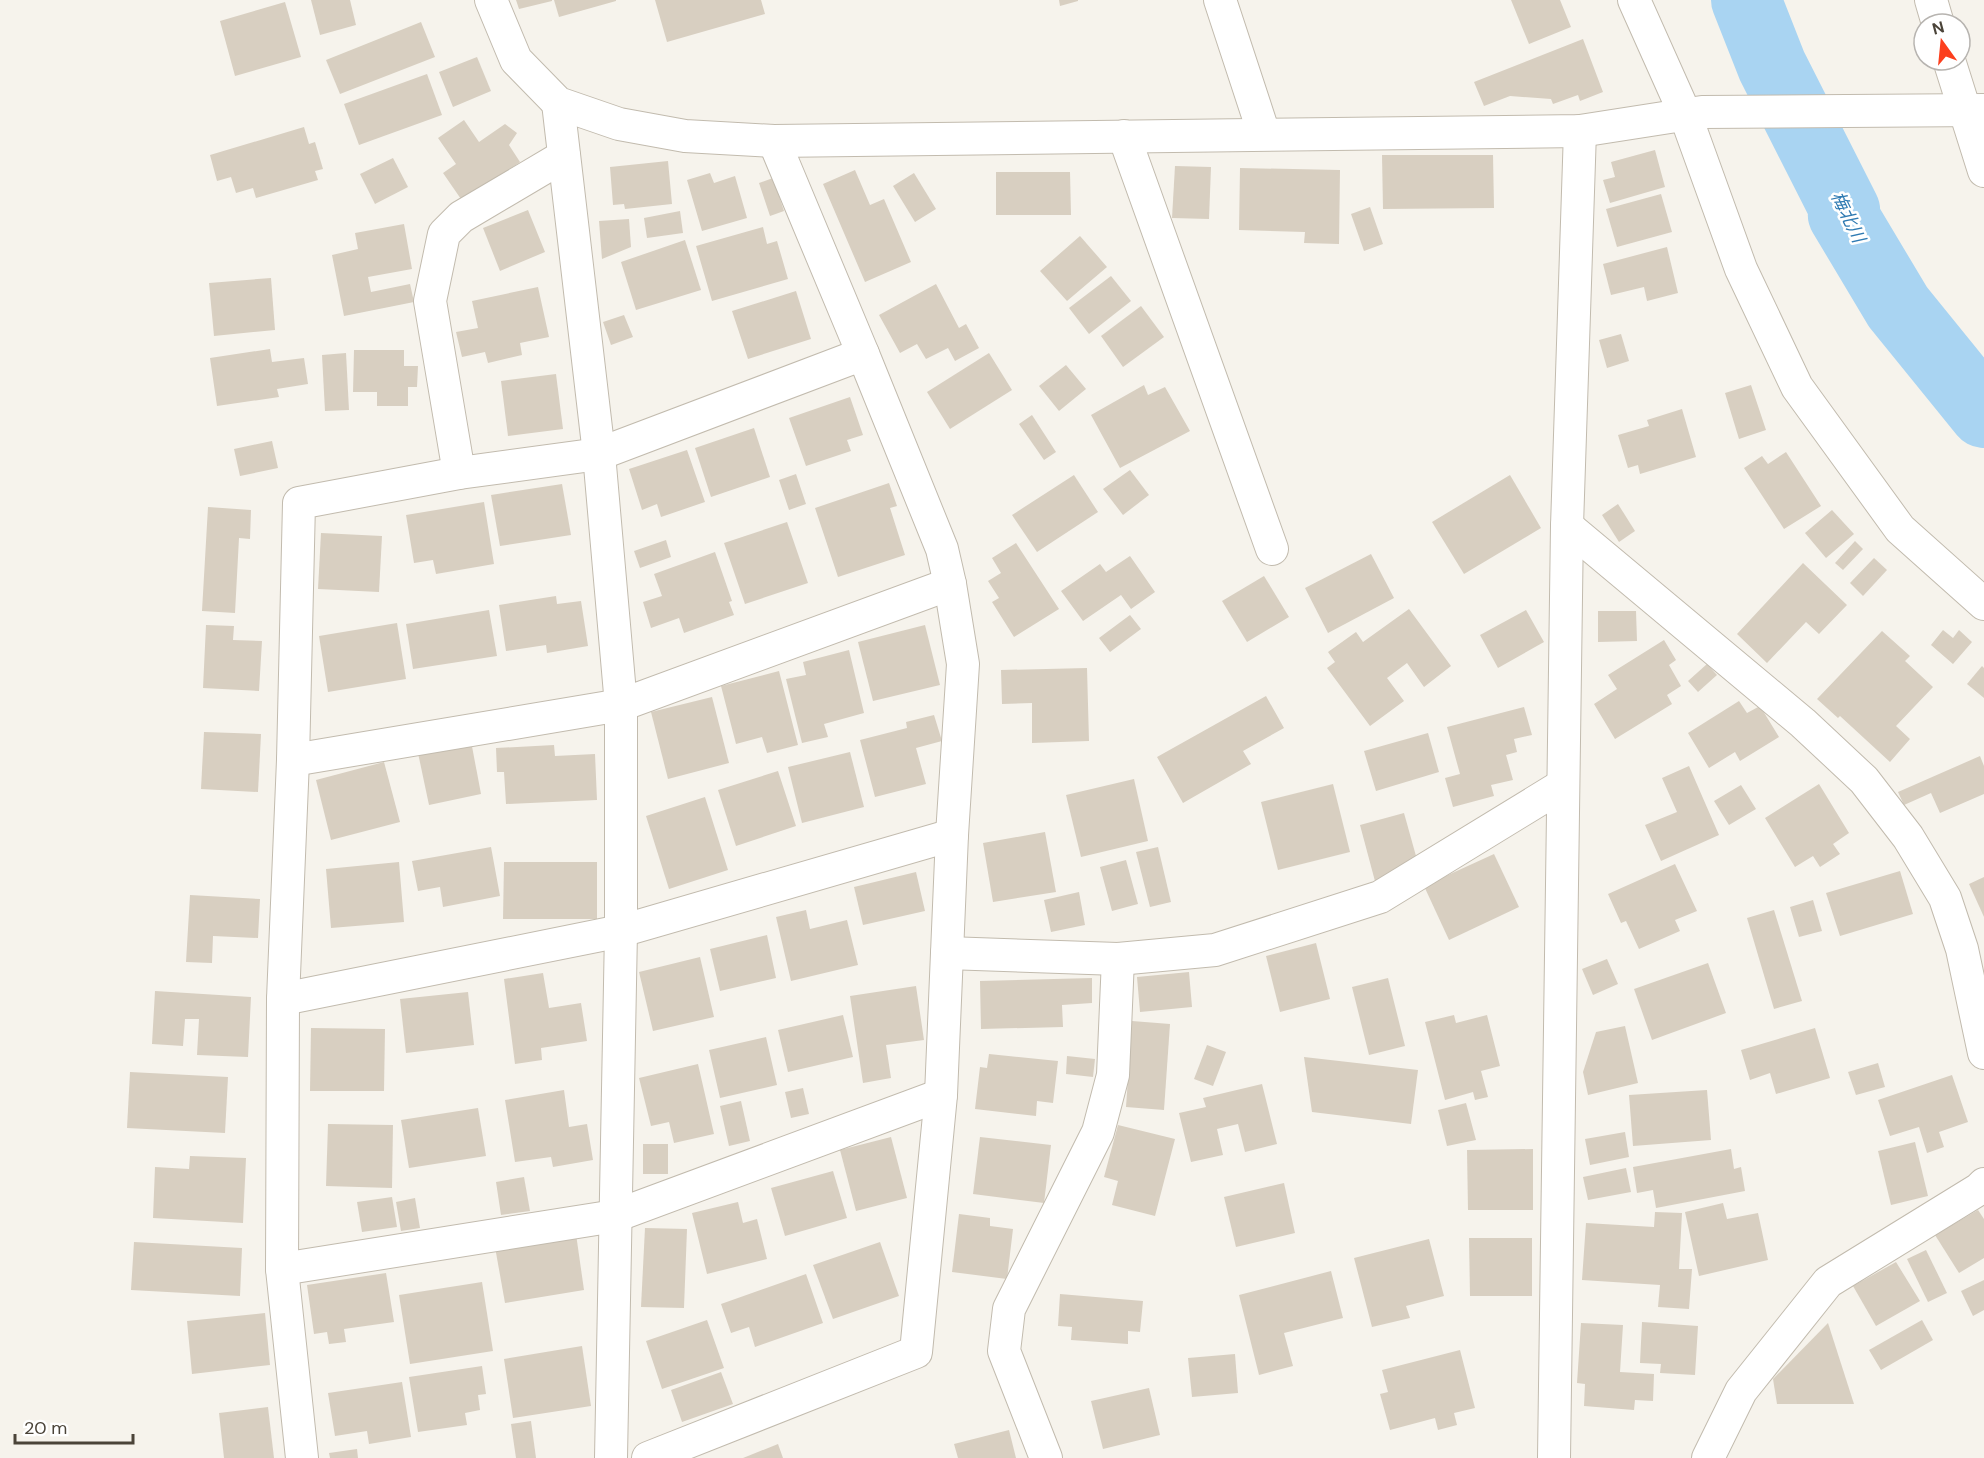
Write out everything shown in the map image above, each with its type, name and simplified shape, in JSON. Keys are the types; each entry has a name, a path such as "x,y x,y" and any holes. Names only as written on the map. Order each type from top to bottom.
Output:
{"street":[{"path":"491,0 516,60 558,103 619,124 685,136 774,141 1580,131 1694,113 1966,110"},
{"path":"1220,0 1264,134"},
{"path":"1634,0 1694,113 1741,269 1797,387 1900,529 1984,604"},
{"path":"1953,72 1984,171"},
{"path":"558,103 599,454 621,705 621,931 611,1458"},
{"path":"1554,1458 1567,526 1580,131"},
{"path":"1124,136 1272,549"},
{"path":"648,1458 916,1352 941,1095 952,835 963,664 950,584 942,549 774,141"},
{"path":"459,473 430,301 444,234 461,217 564,156"},
{"path":"302,1458 282,1269 283,999 293,760 298,503 459,473 599,454 863,354"},
{"path":"1567,526 1803,723 1864,780 1908,837 1945,898 1962,949 1984,1053"},
{"path":"293,760 621,705 950,584"},
{"path":"947,953 1118,959 1215,950 1380,897 1563,785"},
{"path":"283,999 621,931 952,835"},
{"path":"1046,1458 1004,1351 1009,1308 1098,1132 1113,1075 1118,959"},
{"path":"282,1269 615,1216 941,1095"},
{"path":"1708,1458 1741,1390 1828,1282 1984,1184"}],"building":[{"path":"311,0 350,0 356,25 320,35"},
{"path":"516,0 552,0 552,1 519,9"},
{"path":"554,0 616,0 616,1 559,17"},
{"path":"655,0 761,0 765,14 667,42"},
{"path":"1059,0 1078,0 1078,1 1060,6"},
{"path":"1511,0 1560,0 1571,27 1529,44"},
{"path":"285,2 301,57 235,76 220,21"},
{"path":"421,22 435,57 340,94 326,60"},
{"path":"1583,39 1603,92 1580,101 1578,95 1553,104 1551,99 1510,96 1484,106 1474,82"},
{"path":"477,57 491,91 453,107 439,72"},
{"path":"427,74 442,115 359,145 344,104"},
{"path":"464,120 479,142 505,124 517,133 509,145 520,162 463,202 443,173 456,164 438,138"},
{"path":"304,127 309,144 315,142 323,169 315,171 318,180 256,198 253,188 236,193 231,177 217,181 210,155"},
{"path":"1655,150 1665,187 1610,203 1603,180 1615,177 1611,162"},
{"path":"1382,155 1493,155 1494,208 1383,209"},
{"path":"393,158 408,187 375,204 360,174"},
{"path":"668,161 672,204 625,209 624,204 613,205 610,167"},
{"path":"1175,166 1211,167 1209,219 1172,218"},
{"path":"1240,168 1340,170 1339,244 1304,243 1305,232 1239,230"},
{"path":"855,170 870,205 884,199 911,262 865,282 823,184"},
{"path":"996,172 1070,172 1071,215 996,215"},
{"path":"710,173 714,183 735,176 747,218 702,231 687,180"},
{"path":"914,173 936,209 915,222 893,186"},
{"path":"773,178 784,211 770,216 759,183"},
{"path":"1661,194 1672,232 1617,247 1606,209"},
{"path":"1370,207 1383,244 1364,251 1351,214"},
{"path":"528,210 545,252 500,271 483,228"},
{"path":"680,211 683,233 647,238 644,218"},
{"path":"629,219 631,247 602,259 599,221"},
{"path":"404,224 412,269 368,277 371,292 410,284 414,302 344,316 332,255 358,249 355,233"},
{"path":"763,227 767,244 777,241 788,279 712,301 696,246"},
{"path":"1080,236 1107,267 1067,301 1040,271"},
{"path":"685,240 701,290 636,310 621,262"},
{"path":"1667,247 1678,293 1647,301 1644,287 1611,295 1603,264"},
{"path":"1111,276 1131,301 1089,334 1069,308"},
{"path":"271,278 275,330 214,336 209,283"},
{"path":"936,284 959,328 966,324 979,348 955,361 948,348 926,359 917,344 900,353 879,315"},
{"path":"538,287 549,337 520,343 522,355 488,363 485,352 462,357 456,332 478,328 472,301"},
{"path":"796,291 811,339 748,359 732,311"},
{"path":"1141,306 1164,337 1123,367 1101,336"},
{"path":"624,315 633,337 611,345 603,322"},
{"path":"1621,334 1629,361 1607,368 1599,340"},
{"path":"270,349 272,362 304,358 308,384 277,389 279,397 217,406 210,358"},
{"path":"354,350 404,350 404,366 418,366 417,387 408,387 408,406 377,406 377,392 353,392"},
{"path":"346,353 349,410 325,411 322,355"},
{"path":"989,353 1012,390 950,429 927,392"},
{"path":"1066,365 1086,389 1059,411 1039,386"},
{"path":"556,374 563,429 508,436 501,381"},
{"path":"1144,385 1148,395 1165,387 1190,431 1120,468 1091,415"},
{"path":"1751,385 1766,430 1739,439 1725,393"},
{"path":"850,397 863,435 847,440 851,451 806,466 789,418"},
{"path":"1682,409 1696,457 1640,474 1638,465 1628,468 1618,435 1649,426 1647,420"},
{"path":"1032,415 1056,452 1044,460 1019,424"},
{"path":"754,428 770,477 711,497 695,448"},
{"path":"272,441 278,468 240,476 234,449"},
{"path":"687,450 705,502 661,517 657,504 642,510 629,469"},
{"path":"1786,452 1821,506 1784,529 1744,468 1762,456 1768,464"},
{"path":"1130,470 1149,495 1123,515 1103,489"},
{"path":"796,474 806,504 789,510 779,480"},
{"path":"1074,475 1098,512 1037,552 1012,515"},
{"path":"1510,475 1541,528 1464,574 1432,522"},
{"path":"889,483 897,506 890,508 905,555 838,577 815,508"},
{"path":"562,484 571,535 500,546 491,495"},
{"path":"484,502 494,564 436,574 433,560 414,563 406,515"},
{"path":"1618,504 1635,531 1619,542 1602,515"},
{"path":"208,507 251,510 250,539 239,538 235,613 202,611"},
{"path":"1832,510 1854,534 1826,558 1805,533"},
{"path":"787,522 808,583 745,604 724,543"},
{"path":"321,533 382,536 379,592 318,589"},
{"path":"666,540 671,557 640,568 634,551"},
{"path":"1855,541 1863,549 1843,570 1835,563"},
{"path":"1016,543 1059,609 1014,637 992,602 999,598 988,581 1001,573 992,558"},
{"path":"715,552 732,601 729,602 734,615 684,633 679,618 651,628 643,602 662,596 654,574"},
{"path":"1371,554 1394,598 1328,633 1305,588"},
{"path":"1130,556 1155,592 1131,609 1121,595 1083,621 1061,591 1100,564 1106,572"},
{"path":"1874,558 1887,570 1863,596 1850,583"},
{"path":"1803,563 1847,605 1819,634 1806,622 1767,663 1737,634"},
{"path":"1264,576 1289,617 1247,642 1222,601"},
{"path":"556,596 557,604 581,601 588,646 547,653 546,645 506,651 499,605"},
{"path":"1409,609 1451,666 1424,687 1407,663 1387,678 1404,701 1370,726 1327,668 1335,662 1328,652 1356,632 1363,642"},
{"path":"489,610 497,656 413,669 406,624"},
{"path":"1526,610 1544,642 1498,668 1480,635"},
{"path":"1598,611 1636,611 1637,641 1598,642"},
{"path":"1130,615 1141,629 1110,652 1099,638"},
{"path":"397,623 406,679 328,692 319,636"},
{"path":"206,625 234,626 233,640 262,641 259,691 203,688"},
{"path":"925,625 940,685 873,701 858,642"},
{"path":"1943,630 1953,638 1959,630 1972,642 1953,664 1931,645"},
{"path":"1882,631 1910,656 1905,661 1933,687 1896,726 1910,739 1890,762 1840,716 1838,718 1817,699"},
{"path":"1664,640 1676,660 1669,665 1681,686 1667,695 1672,704 1615,739 1594,704 1617,689 1608,675"},
{"path":"849,650 864,713 824,724 828,737 802,743 786,679 806,675 803,662"},
{"path":"1707,664 1717,675 1698,692 1688,681"},
{"path":"1982,666 1984,668 1984,698 1967,684"},
{"path":"1087,668 1089,741 1032,743 1032,703 1002,704 1001,670"},
{"path":"779,671 798,745 767,753 762,737 736,744 721,686"},
{"path":"1266,696 1284,728 1243,751 1251,764 1183,803 1157,757"},
{"path":"712,697 729,763 668,779 651,712"},
{"path":"1739,701 1747,713 1760,706 1779,737 1740,761 1735,752 1709,768 1688,733"},
{"path":"1524,707 1532,735 1514,739 1517,752 1506,755 1513,780 1491,785 1494,796 1453,807 1445,778 1460,774 1447,727"},
{"path":"934,715 942,741 916,748 926,784 875,797 860,740 907,728 906,722"},
{"path":"204,732 261,734 258,792 201,789"},
{"path":"1428,733 1439,772 1376,791 1364,751"},
{"path":"471,741 481,794 429,805 418,753"},
{"path":"554,745 555,756 595,754 597,800 506,804 504,772 497,772 496,748"},
{"path":"850,752 864,807 802,823 788,767"},
{"path":"1980,756 1984,766 1984,794 1940,813 1931,793 1904,805 1898,792"},
{"path":"384,762 400,822 331,840 316,780"},
{"path":"1689,766 1719,835 1661,861 1645,825 1677,812 1662,778"},
{"path":"778,771 796,826 736,846 718,790"},
{"path":"1134,779 1148,841 1081,857 1066,795"},
{"path":"1333,784 1350,852 1278,870 1261,802"},
{"path":"1819,784 1849,833 1833,844 1840,854 1820,867 1813,856 1795,867 1765,818"},
{"path":"1741,785 1756,809 1729,825 1714,801"},
{"path":"705,797 728,870 669,889 646,816"},
{"path":"1404,813 1416,856 1376,885 1360,825"},
{"path":"1045,832 1056,892 993,902 983,843"},
{"path":"491,847 500,896 443,907 440,887 418,891 412,861"},
{"path":"1158,847 1171,902 1150,907 1136,852"},
{"path":"1494,854 1519,907 1449,940 1424,886"},
{"path":"1126,860 1138,904 1112,911 1100,867"},
{"path":"399,862 404,922 331,928 326,869"},
{"path":"504,862 597,862 597,919 503,919"},
{"path":"1675,864 1697,911 1675,920 1680,931 1639,949 1626,921 1621,923 1608,894"},
{"path":"1900,871 1913,914 1840,936 1826,893"},
{"path":"916,872 925,911 863,925 854,887"},
{"path":"1984,877 1984,917 1969,884"},
{"path":"1079,892 1085,925 1051,932 1044,900"},
{"path":"190,895 260,899 258,938 213,936 212,963 186,962"},
{"path":"1813,900 1822,931 1799,937 1790,907"},
{"path":"806,910 810,929 847,920 858,965 791,981 776,917"},
{"path":"1774,910 1802,1001 1774,1009 1747,918"},
{"path":"767,935 776,978 720,991 710,949"},
{"path":"1316,943 1330,999 1280,1012 1266,956"},
{"path":"700,957 714,1017 653,1031 639,972"},
{"path":"1607,959 1618,984 1593,995 1582,969"},
{"path":"1708,963 1726,1013 1652,1040 1634,989"},
{"path":"1189,972 1192,1007 1140,1012 1137,977"},
{"path":"543,973 549,1008 581,1003 587,1041 541,1048 542,1060 515,1064 504,979"},
{"path":"1092,978 1092,1003 1062,1005 1063,1027 981,1029 980,981"},
{"path":"1388,978 1405,1046 1369,1055 1352,987"},
{"path":"916,986 924,1040 886,1045 891,1078 863,1083 850,996"},
{"path":"155,991 251,997 248,1057 197,1055 199,1019 185,1019 183,1046 152,1044"},
{"path":"468,992 474,1045 406,1053 400,999"},
{"path":"843,1015 853,1057 788,1072 778,1030"},
{"path":"1454,1015 1456,1023 1487,1015 1500,1066 1481,1071 1488,1097 1475,1100 1473,1092 1445,1100 1425,1022"},
{"path":"1132,1021 1170,1024 1164,1110 1126,1107"},
{"path":"1625,1026 1638,1083 1588,1095 1583,1072 1596,1032"},
{"path":"311,1028 385,1029 384,1091 310,1091"},
{"path":"1815,1028 1830,1078 1776,1094 1770,1073 1750,1080 1741,1050"},
{"path":"766,1037 777,1085 720,1098 709,1050"},
{"path":"1207,1045 1226,1052 1213,1086 1194,1079"},
{"path":"989,1054 1058,1061 1053,1103 1037,1101 1036,1116 975,1109 980,1067 987,1068"},
{"path":"1067,1056 1095,1059 1093,1077 1066,1074"},
{"path":"1304,1057 1418,1070 1411,1124 1312,1112"},
{"path":"1878,1063 1885,1087 1856,1095 1848,1072"},
{"path":"698,1064 714,1134 674,1143 669,1122 651,1126 639,1078"},
{"path":"130,1072 228,1077 225,1133 127,1128"},
{"path":"1952,1075 1968,1122 1939,1132 1944,1147 1927,1153 1919,1127 1890,1136 1878,1100"},
{"path":"1262,1084 1277,1144 1245,1152 1238,1124 1217,1129 1223,1155 1191,1162 1179,1113 1206,1107 1203,1098"},
{"path":"803,1088 809,1114 791,1118 785,1092"},
{"path":"564,1090 569,1127 587,1124 593,1160 553,1167 551,1157 515,1162 505,1100"},
{"path":"1707,1090 1711,1140 1633,1146 1629,1095"},
{"path":"741,1101 750,1141 729,1146 720,1106"},
{"path":"1466,1103 1476,1140 1447,1146 1438,1110"},
{"path":"478,1108 486,1156 409,1168 401,1120"},
{"path":"328,1124 393,1125 392,1188 326,1186"},
{"path":"1118,1125 1175,1139 1155,1216 1112,1205 1118,1181 1104,1177"},
{"path":"1625,1132 1629,1157 1590,1165 1585,1139"},
{"path":"891,1137 907,1198 856,1211 840,1150"},
{"path":"980,1137 1051,1145 1044,1203 973,1194"},
{"path":"1915,1142 1928,1196 1891,1205 1878,1151"},
{"path":"643,1144 668,1144 668,1174 643,1174"},
{"path":"1533,1149 1533,1210 1468,1210 1467,1150"},
{"path":"1731,1149 1734,1169 1741,1167 1745,1191 1656,1208 1653,1190 1637,1193 1633,1167"},
{"path":"190,1156 246,1158 243,1223 153,1218 155,1167 189,1169"},
{"path":"1626,1168 1631,1192 1588,1200 1583,1177"},
{"path":"833,1171 847,1218 785,1236 771,1188"},
{"path":"524,1177 530,1211 501,1215 496,1182"},
{"path":"1284,1183 1295,1233 1236,1247 1224,1197"},
{"path":"392,1197 397,1227 362,1232 357,1202"},
{"path":"415,1198 420,1228 401,1231 396,1202"},
{"path":"738,1202 743,1223 757,1219 767,1259 707,1274 692,1213"},
{"path":"1723,1203 1727,1219 1758,1213 1768,1260 1699,1276 1685,1212"},
{"path":"1978,1210 1984,1219 1984,1258 1959,1273 1935,1235"},
{"path":"1655,1212 1682,1213 1679,1269 1692,1269 1689,1309 1658,1307 1660,1285 1582,1280 1586,1223 1654,1227"},
{"path":"959,1214 990,1218 990,1226 1013,1229 1007,1279 952,1272"},
{"path":"645,1228 687,1229 684,1308 641,1307"},
{"path":"576,1234 584,1290 505,1303 495,1247"},
{"path":"1469,1238 1532,1238 1532,1296 1470,1296"},
{"path":"1429,1239 1444,1296 1406,1306 1410,1318 1372,1327 1354,1258"},
{"path":"134,1242 242,1248 240,1296 131,1290"},
{"path":"880,1242 899,1296 833,1319 813,1265"},
{"path":"1926,1250 1947,1293 1928,1302 1907,1259"},
{"path":"1896,1262 1920,1301 1876,1326 1853,1286"},
{"path":"1331,1271 1343,1318 1284,1333 1293,1366 1259,1375 1239,1295"},
{"path":"386,1273 394,1322 344,1329 346,1342 329,1344 327,1332 314,1334 307,1285"},
{"path":"806,1274 823,1323 755,1347 749,1327 731,1333 721,1304"},
{"path":"1984,1280 1984,1310 1973,1316 1961,1291"},
{"path":"482,1282 493,1351 410,1364 399,1295"},
{"path":"1060,1294 1143,1301 1140,1332 1128,1331 1128,1344 1071,1340 1072,1327 1058,1326"},
{"path":"265,1313 270,1365 192,1374 187,1321"},
{"path":"707,1320 724,1368 662,1389 646,1341"},
{"path":"1922,1320 1933,1340 1881,1370 1869,1350"},
{"path":"1642,1322 1698,1326 1695,1375 1660,1373 1661,1364 1640,1363"},
{"path":"1581,1323 1623,1325 1620,1372 1654,1374 1653,1401 1635,1400 1634,1410 1584,1406 1585,1384 1577,1383"},
{"path":"1828,1323 1854,1404 1777,1404 1773,1379"},
{"path":"582,1346 591,1406 513,1418 504,1359"},
{"path":"1460,1350 1475,1408 1454,1413 1457,1425 1438,1430 1435,1418 1390,1430 1380,1394 1388,1392 1382,1370"},
{"path":"1235,1354 1238,1393 1192,1397 1188,1358"},
{"path":"482,1366 486,1394 478,1395 480,1410 465,1413 467,1425 418,1432 409,1377"},
{"path":"721,1372 733,1404 682,1422 671,1390"},
{"path":"402,1382 411,1437 369,1444 367,1431 335,1436 328,1393"},
{"path":"1149,1388 1160,1435 1103,1449 1091,1401"},
{"path":"268,1407 274,1458 224,1458 219,1413"},
{"path":"531,1421 536,1458 516,1458 511,1424"},
{"path":"1009,1430 1016,1458 958,1458 954,1444"},
{"path":"778,1444 783,1458 743,1458"},
{"path":"357,1449 358,1458 330,1458 329,1453"}],"waterway":[{"name":"梅北川","path":"1746,0 1772,66 1845,210 1843,215 1898,307 1984,413"}]}
